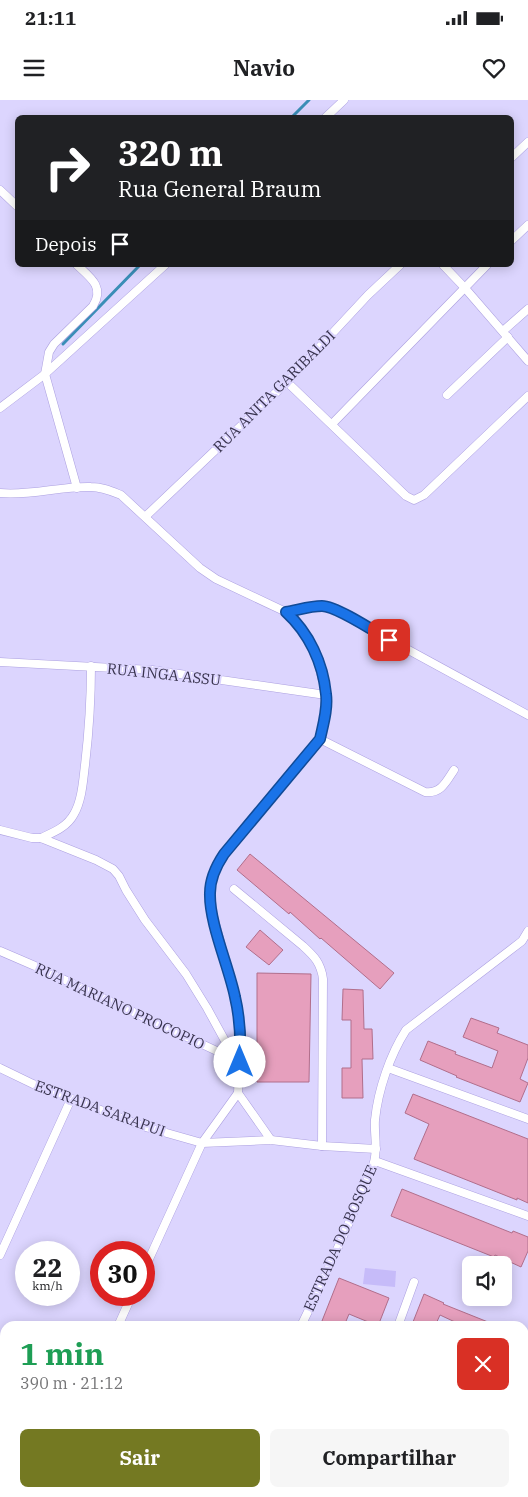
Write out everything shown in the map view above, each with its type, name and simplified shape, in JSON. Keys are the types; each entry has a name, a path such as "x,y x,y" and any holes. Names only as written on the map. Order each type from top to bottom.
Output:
{"street":[{"path":"328,115 344,100"},
{"path":"514,155 528,142"},
{"path":"0,190 15,203"},
{"path":"514,238 528,225"},
{"path":"78,488 46,374 49,352 54,344 93,306 97,299 95,283 79,267"},
{"path":"0,408 46,374 162,267"},
{"name":"RUA ANITA GARIBALDI","path":"146,516 287,382 368,295 398,267"},
{"path":"444,267 528,360"},
{"path":"332,424 485,267"},
{"path":"447,394 528,309"},
{"path":"287,382 406,496 414,500 424,495 528,396"},
{"path":"0,493 16,495 92,487 106,489 122,495 200,568 216,579 286,612 304,631 318,661 326,695 325,719 320,739 224,854 215,868 210,894 211,908 239,1020 238,1093 271,1140"},
{"path":"286,612 324,606 337,611 528,715"},
{"name":"RUA INGA ASSU","path":"0,662 152,670 326,695"},
{"path":"41,838 59,830 66,824 74,815 78,805 82,788 91,712 91,666"},
{"path":"320,739 425,792 435,792 441,789 454,770"},
{"path":"0,830 32,838 41,838 96,860 112,869 146,920 186,974 237,1060"},
{"path":"234,889 314,956 322,969 322,1146"},
{"name":"ESTRADA DO BOSQUE","path":"303,1321 351,1220 375,1160 376,1106 388,1068 399,1042 406,1030 525,943 528,931"},
{"name":"RUA MARIANO PROCOPIO","path":"0,951 237,1060"},
{"name":"ESTRADA SARAPUI","path":"0,1068 33,1084 142,1126 202,1143 271,1140 322,1146 376,1149"},
{"path":"388,1068 528,1119"},
{"path":"155,1246 202,1143 238,1093"},
{"path":"0,1255 71,1099"},
{"path":"375,1160 528,1216"},
{"path":"400,1321 414,1282"},
{"path":"120,1321 127,1306"}],"shaded area":[{"path":"365,1268 396,1271 395,1287 363,1284"}],"building":[{"path":"250,854 394,973 380,989 290,912 289,914 237,870"},
{"path":"260,930 283,950 269,965 246,947"},
{"path":"257,973 311,974 309,1082 257,1082"},
{"path":"343,989 363,990 364,1029 372,1029 373,1059 362,1059 363,1098 342,1098 342,1068 351,1068 351,1020 342,1020"},
{"path":"471,1018 499,1028 497,1033 528,1045 528,1058 520,1079 528,1083 520,1102 456,1077 420,1060 428,1041 492,1068 498,1051 463,1037"},
{"path":"413,1094 528,1139 528,1203 414,1159 429,1124 405,1113"},
{"path":"402,1189 512,1233 513,1231 528,1237 528,1251 521,1267 512,1263 512,1256 491,1256 391,1216"},
{"path":"339,1278 389,1298 380,1321 366,1321 349,1314 346,1321 322,1321"},
{"path":"424,1294 443,1304 486,1321 453,1321 440,1315 437,1321 413,1321"}],"waterway":[{"path":"294,115 309,100"},
{"path":"63,344 138,267"}],"route":[{"path":"240,1062 239,1020 230,977 211,908 212,880 215,868 224,854 251,820 311,752 320,739 325,719 326,695 318,661 304,631 286,612 324,606 337,611 389,640"}]}
